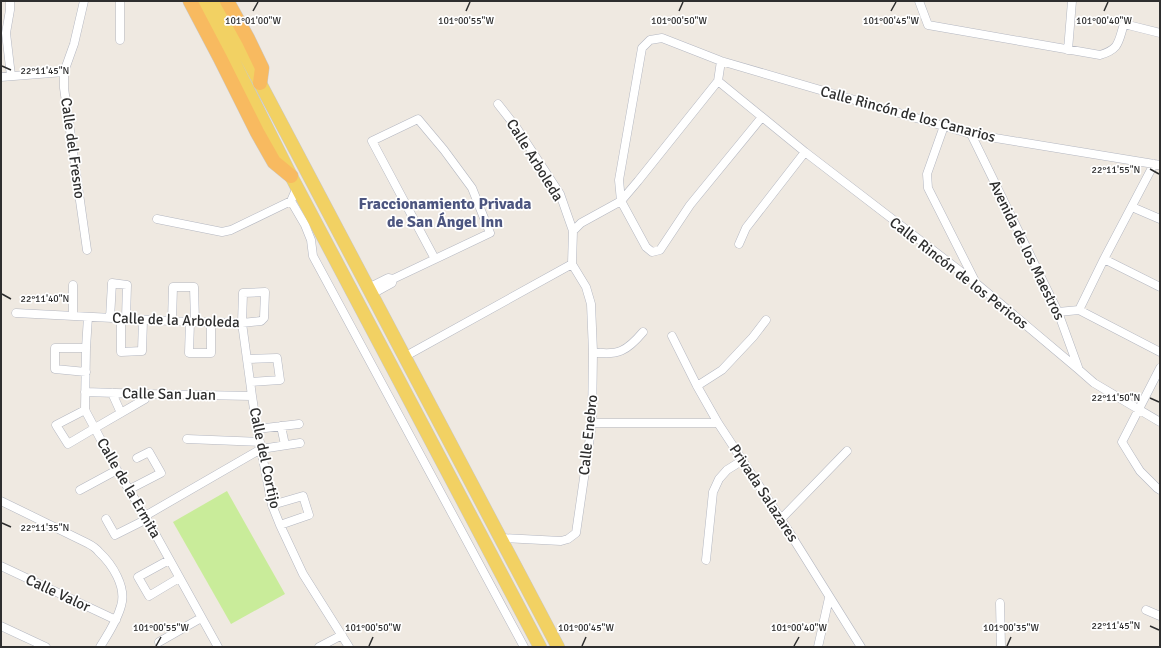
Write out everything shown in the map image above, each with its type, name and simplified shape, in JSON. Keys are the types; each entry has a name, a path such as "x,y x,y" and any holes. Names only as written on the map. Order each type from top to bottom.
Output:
{"highway":[{"path":"190,1 274,162 294,182"},
{"path":"227,1 262,68 260,83"}],"main road":[{"path":"202,1 260,83 558,647"},
{"path":"216,1 234,48 294,182 540,647"}],"street":[{"path":"10,1 6,33 11,76"},
{"name":"Calle del Fresno","path":"84,1 74,44 64,72 64,88 87,250"},
{"path":"120,1 120,40"},
{"path":"919,1 928,25 1100,55 1117,47 1124,24 1160,33"},
{"path":"1068,50 1072,1"},
{"name":"Calle Rincón de los Canarios","path":"621,201 619,180 642,48 650,40 662,38 722,62 970,134 1157,165"},
{"path":"573,231 581,223 621,201 718,81 722,62"},
{"path":"1,77 64,72"},
{"name":"Calle Rincón de los Pericos","path":"718,81 805,152 977,284 1094,383 1160,422"},
{"name":"Calle Arboleda","path":"498,104 516,126 560,194 573,231 572,264"},
{"path":"621,201 646,248 652,252 660,250 690,205 762,117"},
{"path":"370,291 385,283 388,278 393,279 490,233 472,188 444,150 418,119 372,141 434,259"},
{"path":"944,126 927,174 928,188 977,284"},
{"name":"Avenida de los Maestros","path":"970,134 1058,312 1078,369"},
{"path":"739,244 746,228 805,152"},
{"path":"1079,310 1104,259 1157,165"},
{"path":"294,182 291,201 305,225 311,240 314,256 524,647"},
{"path":"157,219 222,232 231,230 291,201"},
{"path":"1132,207 1160,219"},
{"path":"311,240 319,228"},
{"path":"1104,259 1160,287"},
{"path":"404,357 572,264"},
{"name":"Calle Enebro","path":"501,538 561,541 568,539 576,533 592,423 593,352 591,304 586,287 572,264"},
{"path":"110,318 112,283 127,284 121,352 142,351 143,320"},
{"path":"73,285 73,316"},
{"path":"172,321 173,287 194,287 189,353 211,353 211,323"},
{"name":"Calle del Cortijo","path":"264,318 265,292 243,293 242,323 250,382 257,430 272,505 303,574 349,647"},
{"path":"1058,312 1079,310 1160,352"},
{"name":"Calle de la Arboleda","path":"16,313 211,323 242,323 260,321 264,318"},
{"name":"Calle de la Ermita","path":"88,317 85,392 86,410 217,647"},
{"path":"697,386 722,370 753,337 766,320"},
{"path":"593,352 606,354 622,351 636,341 643,332"},
{"name":"Privada Salazares","path":"672,336 697,386 718,423 781,519 861,647"},
{"path":"86,348 55,348 55,369 86,372"},
{"path":"248,359 277,358 280,380 250,382"},
{"path":"1160,368 1122,442 1140,471 1160,490"},
{"name":"Calle San Juan","path":"85,392 252,396"},
{"path":"112,393 121,413"},
{"path":"86,410 56,425 68,444 144,399 147,394"},
{"path":"592,423 718,423"},
{"path":"257,430 299,424"},
{"path":"282,426 285,445"},
{"path":"187,439 260,446 300,443"},
{"path":"106,519 115,535 260,446"},
{"path":"781,519 846,451"},
{"path":"130,489 161,473 149,452 136,458"},
{"path":"706,560 713,492 718,479 727,470 743,460"},
{"path":"80,490 118,470"},
{"path":"272,505 303,496 309,515 280,525"},
{"path":"1,502 87,543 98,550 111,565 120,584 122,605 116,620 100,647"},
{"path":"457,521 470,514"},
{"path":"476,557 490,550"},
{"path":"169,560 138,577 149,596 179,578"},
{"name":"Calle Valor","path":"1,566 116,620"},
{"path":"818,647 829,598"},
{"path":"1000,602 1001,647"},
{"path":"1146,610 1160,616"},
{"path":"159,642 202,618"},
{"path":"1,626 46,647"},
{"path":"319,647 342,635"}],"green space":[{"path":"227,491 285,594 231,624 173,522"}],"district":[{"name":"Fraccionamiento Privada de San Ángel Inn","path":"445,212"}]}
